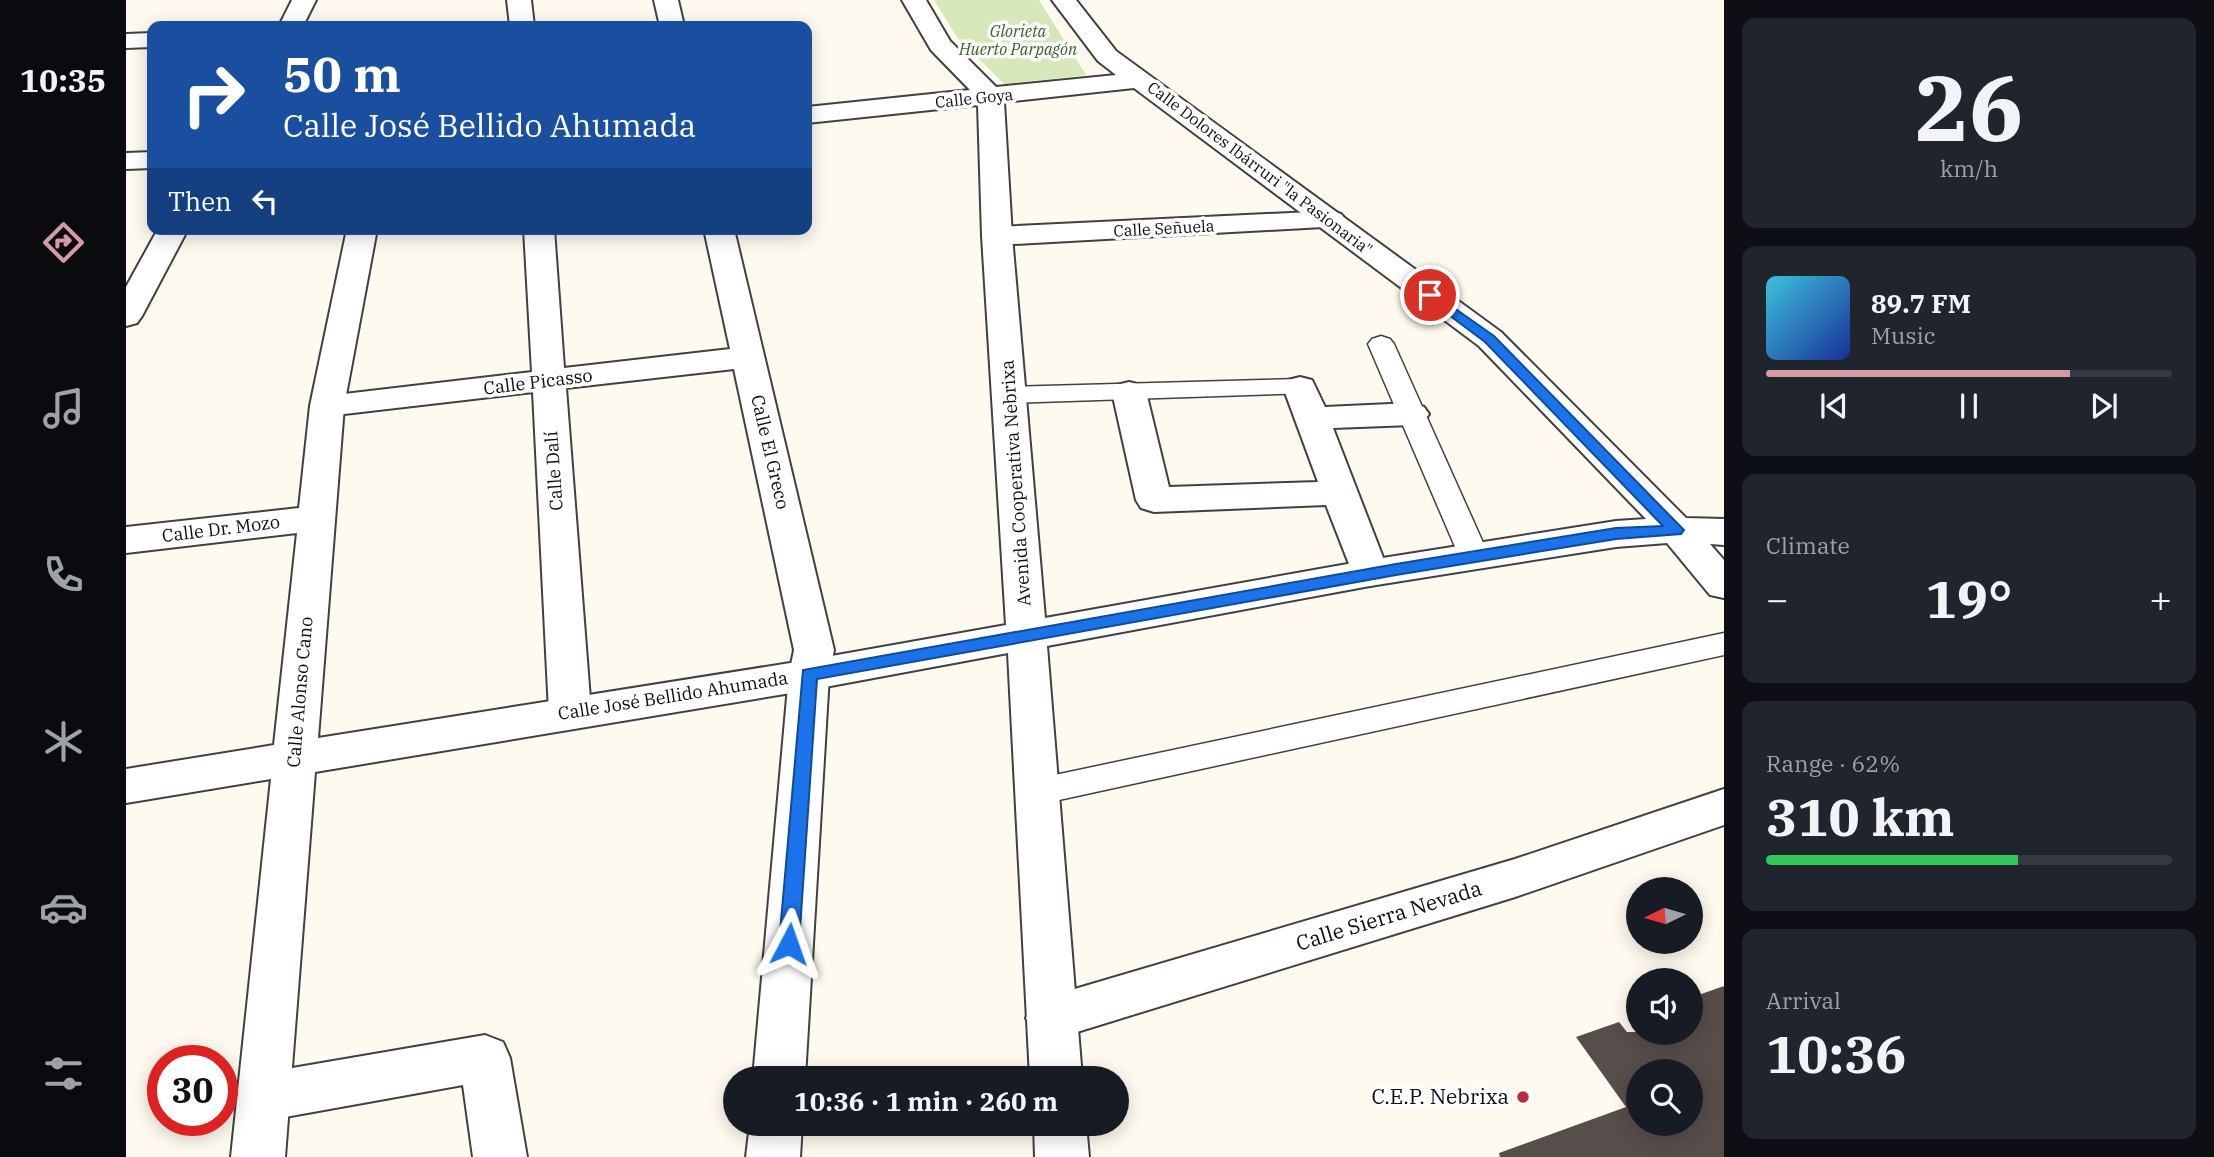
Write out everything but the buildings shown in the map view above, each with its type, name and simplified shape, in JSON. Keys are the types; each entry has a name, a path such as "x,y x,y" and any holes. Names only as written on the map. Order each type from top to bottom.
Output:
{"street":[{"path":"294,21 304,0"},
{"path":"519,0 521,21"},
{"path":"666,0 671,21"},
{"path":"914,0 940,45 991,97"},
{"name":"Calle Dolores Ibárruri \"la Pasionaria\"","path":"1064,0 1107,56 1490,339 1676,530 1724,584"},
{"path":"126,41 147,40"},
{"name":"Calle Goya","path":"812,115 1141,80"},
{"name":"Avenida Cooperativa Nebrixa","path":"991,97 997,236 1027,634 1055,1066"},
{"path":"126,161 147,160"},
{"name":"Calle Señuela","path":"997,236 1331,220"},
{"path":"126,316 170,235"},
{"name":"Calle Alonso Cano","path":"258,1157 327,406 361,235"},
{"name":"Calle Dalí","path":"538,235 570,712"},
{"name":"Calle El Greco","path":"720,235 814,650 808,675 780,1066"},
{"path":"1381,344 1474,556"},
{"name":"Calle Picasso","path":"327,406 749,357"},
{"path":"1009,395 1129,392 1306,403 1412,414"},
{"path":"1129,392 1154,500 1340,493"},
{"path":"1306,403 1370,573"},
{"name":"Calle Dr. Mozo","path":"126,540 317,518"},
{"name":"Calle José Bellido Ahumada","path":"126,786 808,675 1474,556 1616,534 1676,530 1724,532"},
{"path":"1036,792 1724,644"},
{"name":"Calle Sierra Nevada","path":"1051,1018 1514,878 1724,807"},
{"path":"263,1097 485,1058 500,1157"},
{"path":"773,1157 775,1136"},
{"path":"1061,1136 1062,1157"}],"green space":[{"name":"Glorieta Huerto Parpagón","path":"934,0 1039,0 1086,75 1004,84 957,37"}],"place":[{"name":"C.E.P. Nebrixa","path":"1523,1097"}],"route":[{"path":"789,944 808,675 1396,569 1616,534 1676,530 1650,500 1490,339 1430,295"}]}
